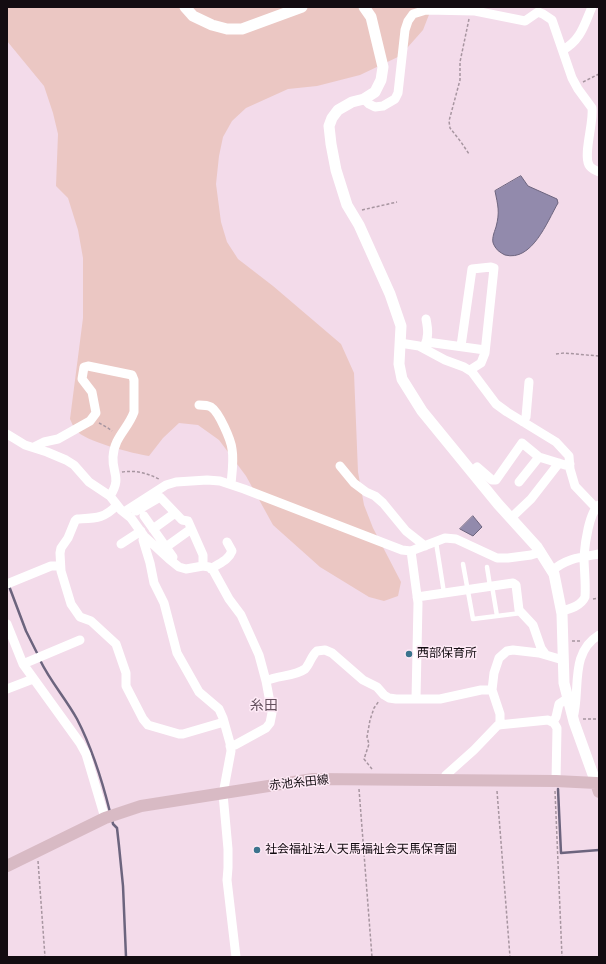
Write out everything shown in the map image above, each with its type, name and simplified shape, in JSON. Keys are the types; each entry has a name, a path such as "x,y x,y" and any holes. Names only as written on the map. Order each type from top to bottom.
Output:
{"main road":[{"name":"赤池糸田線","path":"7,866 105,818 141,806 313,779 556,781 598,786"}],"street":[{"path":"185,7 193,16 212,25 227,29 242,29 302,7"},
{"path":"364,7 371,17 383,67 381,80 375,92 338,110 332,118 329,126 336,170 347,205 390,294 401,326 399,364 402,379 422,411 541,552 554,574 561,611 564,683 573,721 598,786"},
{"path":"563,50 572,45 577,39 592,7"},
{"path":"364,98 374,107 383,106 395,99 398,93 405,30 408,21 413,14 426,10 467,11 481,12 524,21 538,12 544,14 552,20 572,78 592,108 587,153 588,163 592,169 599,172"},
{"path":"462,346 472,269 494,268 485,350 481,362 470,370"},
{"path":"425,345 429,330 426,319"},
{"path":"400,343 419,346 462,346 485,350"},
{"path":"425,345 445,360 470,370 496,404 556,442 569,456 575,486 597,506 593,513 587,536 584,556 585,591 583,602 561,611"},
{"path":"34,447 44,442 58,439 91,420 96,414 92,392 82,379 84,367 88,366 132,376 134,380 134,412 133,417 117,439 113,458 117,478 110,496"},
{"path":"523,422 526,417 529,382"},
{"path":"199,405 206,405 213,408 230,440 232,449 231,484"},
{"path":"7,434 25,445 34,447 66,460 74,465 89,482 110,496 143,534 180,567 186,569 207,568 226,560 232,551 227,542"},
{"path":"472,472 477,468 492,480 496,480 522,443 539,457 559,463 570,464"},
{"path":"519,482 539,457"},
{"path":"511,518 531,499 559,463"},
{"path":"340,466 354,483 383,502 406,531 425,546"},
{"path":"126,514 170,484 176,482 207,480 220,481 402,550 411,551 445,538 456,539 497,558 530,555 541,552"},
{"path":"126,514 160,497 182,520 188,521 207,568 241,615 259,655 272,713 270,723 266,728 235,745 230,746"},
{"path":"117,505 100,518 77,519 68,538 61,548 60,566 71,604 80,617 91,621 116,644 126,673 126,686 143,719 148,725 178,734 224,722"},
{"path":"153,529 175,513"},
{"path":"144,516 174,559 173,562"},
{"path":"166,547 191,528"},
{"path":"121,544 143,534"},
{"path":"143,534 143,540 154,583 164,603 177,653 199,692 219,709 230,746 231,751 223,794 228,849 227,880 236,957"},
{"path":"411,551 418,597 416,699"},
{"path":"552,571 558,565 576,557 599,554"},
{"path":"7,584 51,566 60,566"},
{"path":"418,597 513,582 516,585 519,610 533,625 541,648 546,655"},
{"path":"7,624 23,664 80,743 86,754 105,818"},
{"path":"573,721 576,709 578,665 584,649 594,638 599,635"},
{"path":"23,664 80,640"},
{"path":"266,681 300,672 306,668 312,655 317,651 325,650 332,653 363,680 378,687 384,695 389,698 440,699 481,690 492,690"},
{"path":"500,725 500,714 492,690 494,673 499,658 507,650 513,650 546,655 563,660"},
{"path":"7,689 33,679"},
{"path":"553,722 556,718 558,704 568,698"},
{"path":"443,781 446,774 474,750 494,728 500,725 548,720 553,722 557,728 556,781"}],"lane":[{"path":"436,542 444,593"},
{"path":"464,564 473,619 521,613"},
{"path":"487,567 497,616"}],"path":[{"path":"467,11 469,18 460,62 460,80 449,121 450,128 469,154"},
{"path":"576,86 599,74"},
{"path":"352,213 397,202"},
{"path":"556,354 564,353 599,356"},
{"path":"91,420 111,430 117,439"},
{"path":"116,473 123,471 134,471 150,475 170,484"},
{"path":"373,779 372,769 364,759 369,744 367,737 370,720 374,708 384,695"},
{"path":"573,721 599,719"},
{"path":"359,779 372,957"},
{"path":"496,781 510,957"},
{"path":"556,781 555,790 562,957"},
{"path":"38,851 45,957"}],"shaded area":[{"path":"7,7 432,7 423,30 400,56 360,75 317,86 288,89 246,108 232,121 223,137 216,184 221,222 227,242 238,259 273,286 341,344 354,373 358,472 364,505 373,528 401,582 398,596 384,601 369,597 320,567 273,525 246,476 219,440 198,425 179,423 163,438 149,456 98,443 81,434 74,428 70,419 83,318 83,258 78,230 68,198 56,186 58,134 53,113 44,86 7,41"},
{"path":"521,176 528,186 557,199 558,203 544,230 531,247 515,256 505,255 496,248 493,243 498,213 495,191"},
{"path":"473,516 482,527 473,536 460,529"}],"waterway":[{"path":"9,586 26,631 38,655"},
{"path":"40,660 77,719 96,764 110,812"},
{"path":"558,789 561,853 599,850"},
{"path":"112,819 113,824 117,828 119,846 123,886 126,957"}],"place":[{"name":"西部保育所","path":"409,654"},
{"name":"社会福祉法人天馬福祉会天馬保育園","path":"257,850"}],"district":[{"name":"糸田","path":"264,706"}]}
